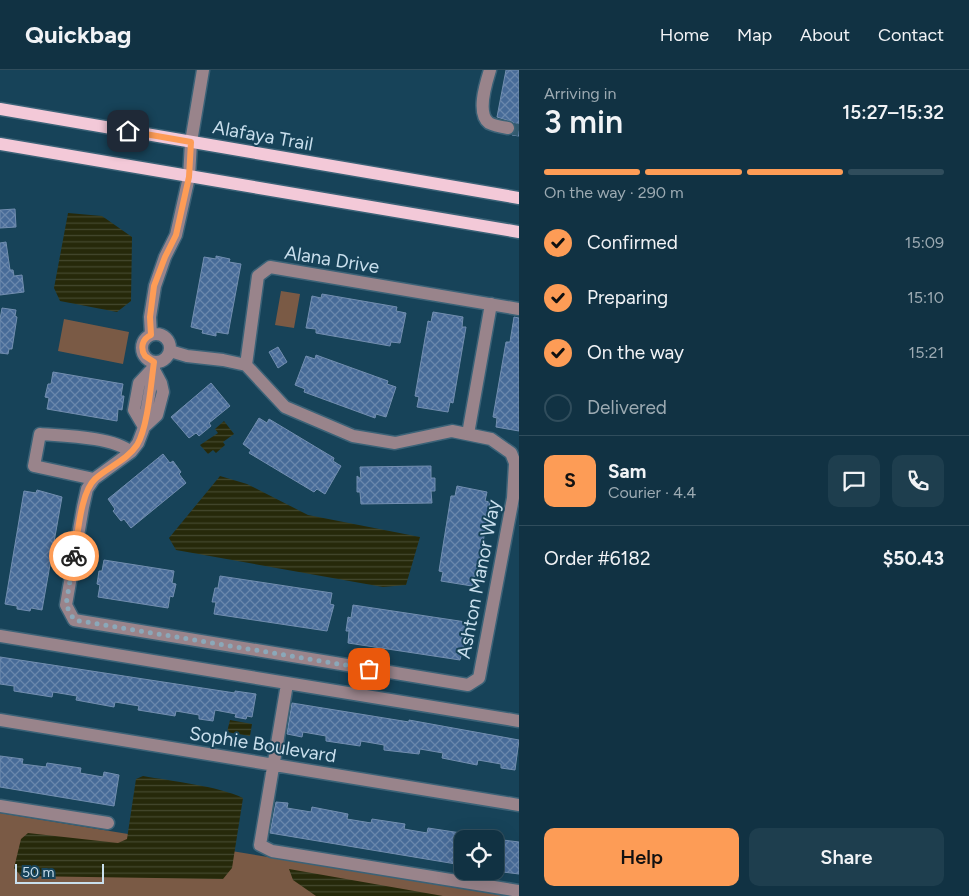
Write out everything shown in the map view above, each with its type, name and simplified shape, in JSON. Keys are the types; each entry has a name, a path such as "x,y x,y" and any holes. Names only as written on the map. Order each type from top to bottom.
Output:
{"main road":[{"name":"Alafaya Trail","path":"0,108 519,198"},
{"path":"0,144 519,232"}],"street":[{"path":"151,335 150,317 154,286 176,235 189,177 191,142 203,70"},
{"path":"490,70 482,111 489,123 508,128"},
{"name":"Alana Drive","path":"246,365 258,276 270,267 519,309"},
{"path":"468,434 491,304"},
{"path":"158,334 166,338 170,351 165,359 154,365 145,356 142,348 145,339 151,335 158,334"},
{"path":"170,351 186,356 223,360 246,365"},
{"path":"131,452 124,446 104,441 40,434 34,466 94,479 131,452 138,443 144,427 154,365"},
{"name":"Ashton Manor Way","path":"94,479 88,489 83,507 66,605 74,620 468,685 479,678 513,498 515,463 511,453 491,439 452,431 395,443 353,436 285,407 246,365"},
{"path":"0,636 519,721"},
{"path":"287,684 260,845 272,851 519,891"},
{"name":"Sophie Boulevard","path":"0,720 519,805"},
{"path":"0,806 108,824"}],"shaded area":[{"path":"68,213 102,216 132,237 131,301 117,312 60,301 54,288"},
{"path":"281,291 300,294 294,328 275,325"},
{"path":"64,319 129,332 123,364 58,351"},
{"path":"224,421 234,434 223,442 225,445 216,453 213,450 208,454 200,445 218,433 215,429"},
{"path":"220,476 247,484 308,515 420,537 406,585 383,587 176,550 169,538"},
{"path":"230,720 252,724 250,736 227,732"},
{"path":"143,776 208,787 243,798 232,868 223,879 21,876 14,868 21,839 28,833 118,843 127,839 136,779"},
{"path":"0,813 506,896 0,896"},
{"path":"289,869 443,896 316,896 293,880"}],"building":[{"path":"506,70 519,70 519,136 512,135 516,129 513,122 497,117"},
{"path":"15,209 16,227 0,228 0,210"},
{"path":"6,242 10,270 13,270 14,276 22,275 24,292 0,295 0,243"},
{"path":"216,256 230,259 229,262 241,264 228,334 216,332 216,336 202,333 203,330 191,327 204,257 216,259"},
{"path":"322,294 397,307 396,311 406,313 400,343 391,342 390,346 316,333 316,329 306,328 312,296 321,298"},
{"path":"2,308 16,310 15,316 17,317 12,349 9,349 8,354 0,353 0,319"},
{"path":"433,312 463,317 462,327 466,327 453,403 450,402 448,412 417,407 419,397 415,396 428,321 431,322"},
{"path":"514,317 519,318 519,431 496,427 497,418 493,417 506,342 510,342"},
{"path":"278,347 287,362 278,368 269,352"},
{"path":"316,355 388,381 387,384 396,387 386,417 376,414 375,418 304,392 305,389 295,385 306,356 315,359"},
{"path":"53,372 123,384 121,396 124,396 122,410 118,409 117,421 47,409 49,398 45,397 48,384 51,384"},
{"path":"211,383 230,406 209,423 211,426 199,436 196,433 189,438 171,417"},
{"path":"259,418 267,423 269,419 334,458 333,461 341,466 325,494 317,489 314,492 249,453 251,450 243,444"},
{"path":"163,454 170,463 173,461 186,483 131,528 124,519 121,521 113,511 115,509 108,499"},
{"path":"431,466 431,478 435,478 435,491 431,491 432,503 361,504 360,492 357,492 357,476 361,479 360,467"},
{"path":"457,486 487,492 485,501 490,502 477,577 474,576 472,586 441,581 443,572 439,571 451,496 455,496"},
{"path":"37,490 62,497 42,610 31,608 30,611 17,609 17,606 5,604 24,491 36,493"},
{"path":"104,560 174,571 172,583 176,584 173,597 170,596 168,608 98,597 100,585 97,584 99,571 102,571"},
{"path":"220,576 332,593 330,604 334,605 327,631 214,614 216,602 212,602 215,588 218,588"},
{"path":"353,605 466,622 464,634 467,634 460,660 348,643 349,631 346,631 348,617 351,618"},
{"path":"0,657 235,693 235,691 256,694 252,717 247,716 246,719 235,717 236,714 215,710 213,721 199,719 199,715 176,711 175,716 138,710 139,706 115,702 114,707 76,700 77,696 53,692 52,697 14,691 14,686 0,684"},
{"path":"292,703 409,722 409,720 519,740 515,770 501,768 501,764 478,760 477,765 442,758 443,753 420,749 419,754 384,750 384,745 361,741 360,746 326,741 326,736 303,732 302,737 287,734"},
{"path":"0,756 23,759 22,764 46,767 47,763 81,768 80,773 103,777 104,772 119,775 114,806 0,787"},
{"path":"276,802 288,803 287,808 311,812 312,807 348,814 347,819 371,823 372,819 405,824 404,829 427,833 428,828 454,832 454,864 270,833"},
{"path":"504,840 519,842 519,874 504,872"}],"tunnel":[{"path":"508,128 519,130"}],"way so far":[{"path":"74,556 66,605 74,620 369,669"}],"route":[{"path":"74,556 88,489 94,479 131,452 138,443 143,430 154,362 148,360 142,348 145,339 151,335 150,317 154,286 176,235 189,177 191,142 128,131"}]}
